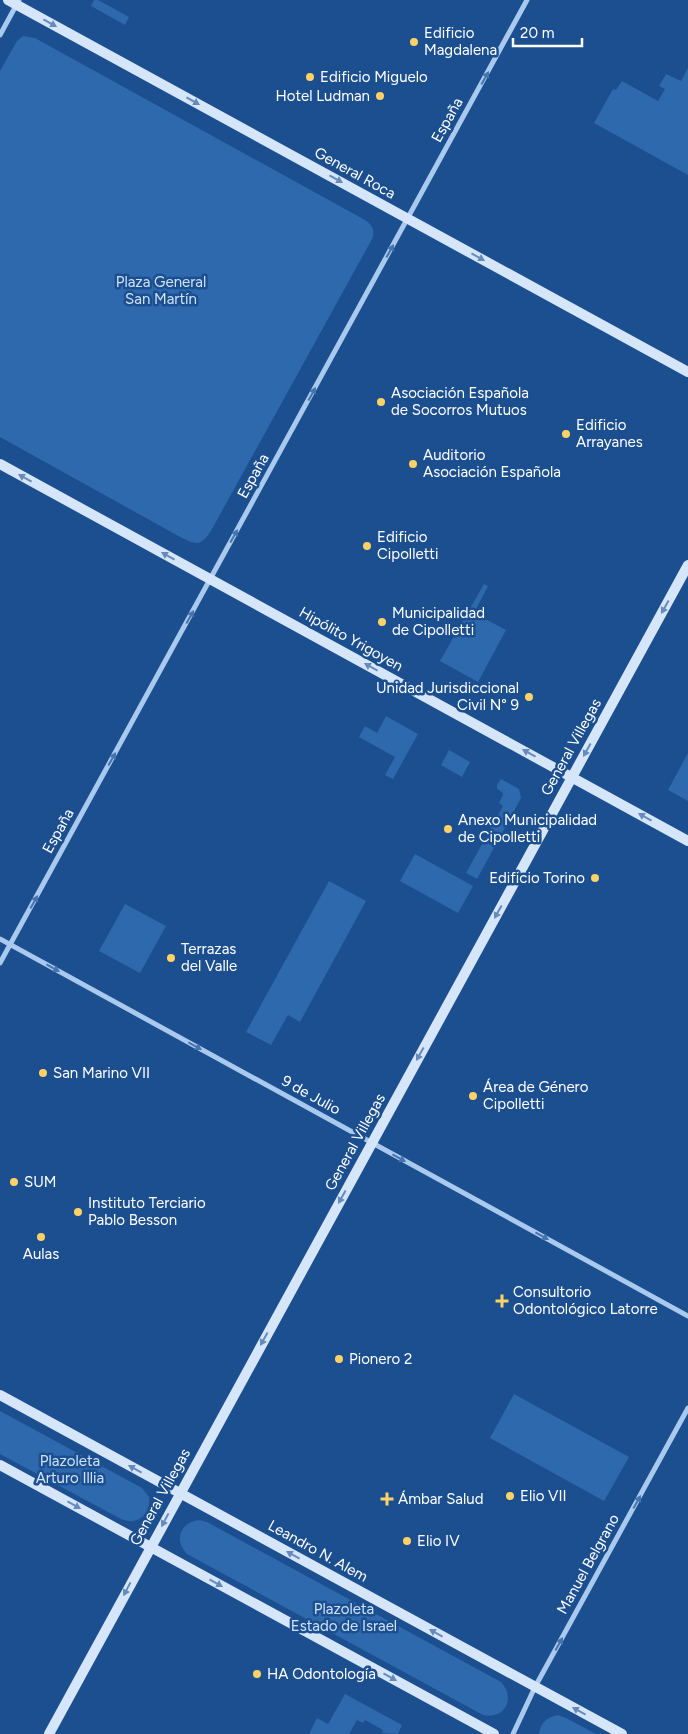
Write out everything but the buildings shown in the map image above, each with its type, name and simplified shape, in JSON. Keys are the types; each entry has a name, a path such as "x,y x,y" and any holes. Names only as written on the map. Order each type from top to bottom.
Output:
{"street":[{"name":"España","path":"0,963 527,0"},
{"name":"General Roca","path":"15,2 688,372"},
{"path":"0,35 15,2"},
{"name":"Hipólito Yrigoyen","path":"0,464 688,841"},
{"name":"General Villegas","path":"48,1734 688,565"},
{"name":"9 de Julio","path":"0,939 688,1316"},
{"name":"Leandro N. Alem","path":"0,1395 622,1734"},
{"name":"Manuel Belgrano","path":"513,1734 535,1687 688,1408"},
{"path":"0,1465 494,1734"}],"green space":[{"path":"94,0 98,0 129,17 125,25 91,6"},
{"name":"Plaza General San Martín","path":"23,36 35,38 365,220 373,229 371,241 212,529 200,543 182,538 0,437 0,71 17,41"},
{"path":"688,68 688,175 594,123 613,89 616,90 622,81 658,101 665,89 659,86 666,74 681,81"},
{"path":"484,584 488,586 474,613 506,630 478,682 440,661"},
{"path":"386,716 418,734 393,779 385,775 395,757 359,737 365,726 377,733"},
{"path":"449,750 470,762 462,777 441,765"},
{"path":"688,753 688,801 668,790"},
{"path":"501,779 519,789 521,798 477,879 466,873 503,806 499,803 503,795 502,792 497,789"},
{"path":"415,854 473,886 458,913 400,881"},
{"path":"329,881 366,901 300,1022 288,1015 271,1045 246,1032"},
{"path":"125,904 166,926 140,973 99,951"},
{"path":"514,1394 629,1457 604,1501 490,1438"},
{"name":"Plazoleta Arturo Illia","path":"0,1411 142,1488 149,1497 146,1513 138,1520 127,1521 121,1519 0,1454"},
{"name":"Plazoleta Estado de Israel","path":"199,1520 207,1522 501,1682 508,1695 506,1706 497,1714 491,1716 483,1715 187,1554 180,1543 181,1532 188,1524"},
{"path":"345,1694 402,1725 398,1734 382,1733 383,1730 365,1720 363,1723 357,1720 349,1734 309,1734 317,1718 328,1724"},
{"path":"558,1715 596,1734 539,1734 545,1721"}],"place":[{"name":"Edificio Magdalena","path":"414,42"},
{"name":"Edificio Miguelo","path":"310,77"},
{"name":"Hotel Ludman","path":"380,96"},
{"name":"Asociación Española de Socorros Mutuos","path":"381,402"},
{"name":"Edificio Arrayanes","path":"566,434"},
{"name":"Auditorio Asociación Española","path":"413,464"},
{"name":"Edificio Cipolletti","path":"367,546"},
{"name":"Municipalidad de Cipolletti","path":"382,622"},
{"name":"Unidad Jurisdiccional Civil N° 9","path":"529,697"},
{"name":"Anexo Municipalidad de Cipolletti","path":"448,829"},
{"name":"Edificio Torino","path":"595,878"},
{"name":"Terrazas del Valle","path":"171,958"},
{"name":"San Marino VII","path":"43,1073"},
{"name":"Área de Género Cipolletti","path":"473,1096"},
{"name":"SUM","path":"14,1182"},
{"name":"Instituto Terciario Pablo Besson","path":"78,1212"},
{"name":"Aulas","path":"41,1237"},
{"name":"Consultorio Odontológico Latorre","path":"502,1301"},
{"name":"Pionero 2","path":"339,1359"},
{"name":"Elio VII","path":"510,1496"},
{"name":"Ámbar Salud","path":"387,1499"},
{"name":"Elio IV","path":"407,1541"},
{"name":"HA Odontología","path":"257,1674"}]}
